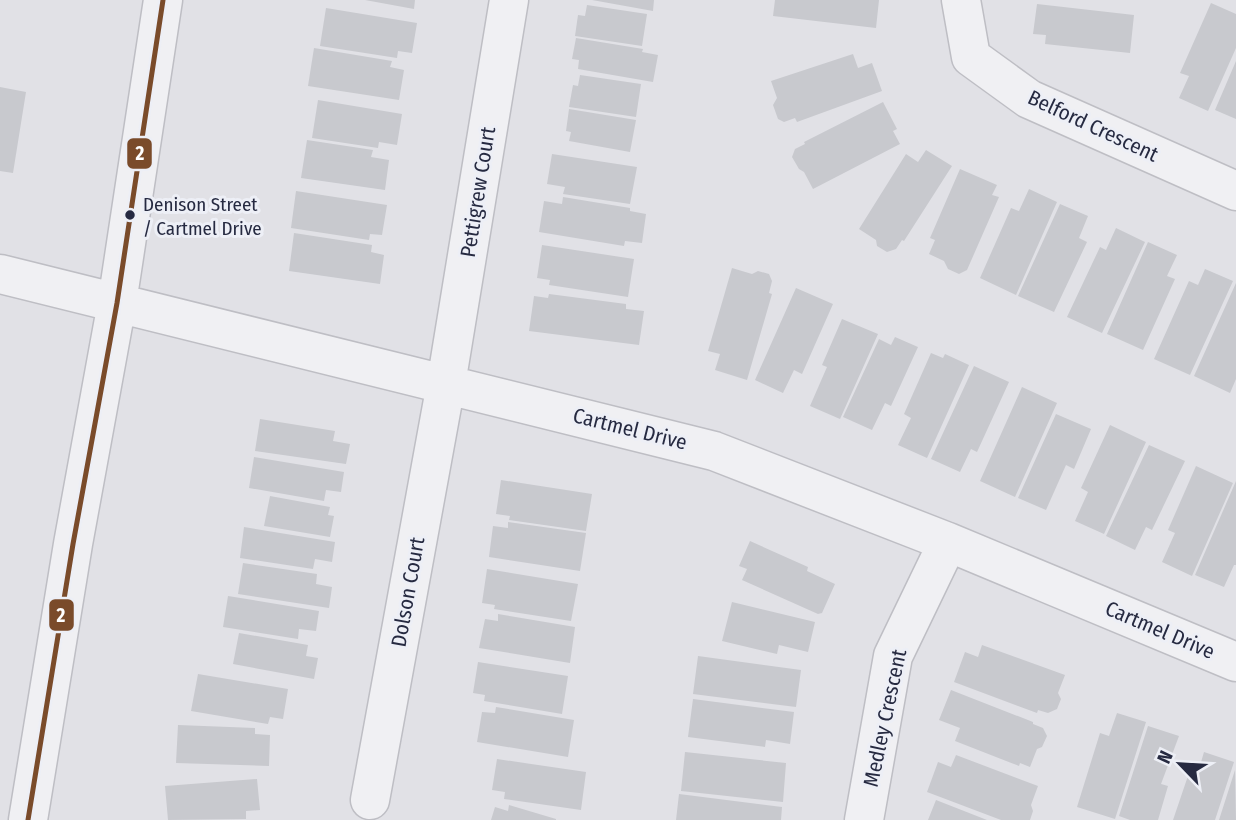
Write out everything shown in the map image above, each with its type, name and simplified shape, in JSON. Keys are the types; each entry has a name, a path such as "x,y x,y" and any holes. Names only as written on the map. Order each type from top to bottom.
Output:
{"street":[{"path":"28,820 73,544 117,303 163,0"},
{"name":"Pettigrew Court","path":"446,384 509,0"},
{"name":"Belford Crescent","path":"961,0 971,57 1029,99 1236,191"},
{"name":"Cartmel Drive","path":"0,274 714,450 948,542 1236,662"},
{"name":"Dolson Court","path":"370,800 446,384"},
{"name":"Medley Crescent","path":"864,820 893,656 948,542"}],"building":[{"path":"365,0 415,0 414,9"},
{"path":"592,0 654,0 653,11"},
{"path":"775,0 879,0 876,28 773,16"},
{"path":"1211,3 1236,14 1236,48 1208,111 1179,98 1189,76 1180,73"},
{"path":"1037,4 1134,15 1130,53 1045,44 1046,35 1033,34"},
{"path":"587,5 647,14 642,46 575,36 578,15 585,16"},
{"path":"326,8 417,23 412,53 398,51 397,58 320,46"},
{"path":"576,38 643,49 642,52 658,55 653,82 578,69 579,60 572,59"},
{"path":"314,48 392,61 390,67 404,70 399,100 308,86"},
{"path":"853,54 858,68 872,63 882,91 797,122 795,118 784,122 778,119 773,105 777,98 771,81"},
{"path":"1236,61 1236,119 1215,110"},
{"path":"580,75 641,84 636,117 569,107 573,85 578,86"},
{"path":"0,87 26,92 13,173 0,171"},
{"path":"318,100 402,114 397,145 379,142 378,148 312,138"},
{"path":"883,102 897,129 893,131 900,144 813,189 792,157 795,149"},
{"path":"569,109 636,120 630,152 569,141 571,132 566,131"},
{"path":"307,140 373,150 371,157 389,160 385,190 301,178"},
{"path":"926,150 952,166 904,241 902,240 896,249 887,252 877,246 876,240 859,229 906,154 918,162"},
{"path":"552,154 637,167 630,204 563,194 565,187 547,184"},
{"path":"960,169 997,185 992,195 999,197 967,270 959,274 948,269 944,261 929,254 935,240 930,238"},
{"path":"1029,189 1057,202 1016,295 980,278 1011,208 1019,211"},
{"path":"296,191 387,205 382,235 370,234 369,240 291,228"},
{"path":"563,197 630,208 630,211 646,214 642,243 625,241 624,246 539,232 544,201 562,204"},
{"path":"1060,204 1088,216 1079,238 1087,242 1054,312 1018,296"},
{"path":"1116,228 1145,242 1102,333 1067,317 1100,247 1106,250"},
{"path":"294,233 372,245 371,252 384,255 380,284 289,271"},
{"path":"1148,242 1177,255 1167,276 1175,279 1143,350 1107,334"},
{"path":"542,245 634,259 628,297 549,285 550,280 537,278"},
{"path":"732,268 752,274 758,271 769,274 772,281 769,293 772,294 747,380 715,370 720,354 708,351"},
{"path":"1205,269 1233,281 1190,375 1154,359 1189,281 1198,285"},
{"path":"1236,283 1236,379 1230,393 1194,376"},
{"path":"796,288 833,304 802,374 794,370 783,393 755,380"},
{"path":"549,294 626,304 626,309 644,311 639,345 529,331 534,296 548,298"},
{"path":"842,319 878,334 840,419 810,406 827,367 822,365"},
{"path":"895,337 918,347 891,406 885,403 872,430 843,417 879,339 891,345"},
{"path":"931,353 943,358 945,354 969,365 927,458 898,445 911,418 904,414"},
{"path":"974,366 1009,382 977,452 971,449 960,472 931,459"},
{"path":"1022,387 1057,403 1015,497 980,481"},
{"path":"1056,414 1091,429 1074,469 1066,465 1046,510 1018,498"},
{"path":"260,419 335,431 333,441 350,444 346,464 255,451"},
{"path":"1110,425 1146,442 1104,534 1075,521 1088,492 1081,488"},
{"path":"1149,445 1185,461 1152,530 1146,527 1135,550 1106,536"},
{"path":"254,457 344,472 341,492 326,490 324,501 249,488"},
{"path":"1196,466 1233,483 1192,576 1162,562 1175,533 1168,530"},
{"path":"501,480 592,494 586,531 509,520 510,516 496,514"},
{"path":"1236,481 1236,565 1224,587 1195,575"},
{"path":"270,496 330,507 328,515 334,516 330,537 264,526"},
{"path":"508,522 586,533 580,571 489,557 493,526 508,528"},
{"path":"244,527 335,542 332,562 315,559 313,569 240,558"},
{"path":"750,541 808,567 807,571 835,584 822,613 818,614 742,580 747,569 739,566"},
{"path":"243,563 317,574 316,584 332,587 329,608 238,594"},
{"path":"487,569 578,584 571,621 494,609 495,605 482,603"},
{"path":"228,596 319,611 316,631 299,629 298,639 223,627"},
{"path":"732,602 815,622 808,652 779,645 777,654 722,641"},
{"path":"498,614 575,627 570,663 479,648 485,619 498,621"},
{"path":"239,633 308,645 306,656 318,658 314,679 233,664"},
{"path":"982,645 1065,675 1058,693 1061,699 1057,709 1048,713 1038,710 1037,713 954,682 965,652 978,657"},
{"path":"698,656 801,670 796,707 693,694"},
{"path":"478,662 568,676 562,714 484,701 485,695 473,693"},
{"path":"198,674 288,689 283,719 270,717 268,724 191,711"},
{"path":"951,690 1043,728 1047,736 1042,747 1037,749 1030,767 1020,763 1019,766 955,741 960,728 939,720"},
{"path":"693,699 794,712 790,744 766,740 765,747 688,737"},
{"path":"496,707 574,720 568,757 477,742 482,712 495,713"},
{"path":"1117,713 1146,722 1115,819 1077,807 1100,733 1109,736"},
{"path":"178,725 255,728 255,734 270,735 269,766 176,763"},
{"path":"1148,726 1179,736 1161,784 1168,786 1158,820 1130,820 1119,816"},
{"path":"685,752 786,763 783,802 681,791"},
{"path":"1204,752 1234,762 1215,820 1173,820 1191,767 1199,769"},
{"path":"956,755 1038,786 1031,805 1033,811 1030,820 1001,820 927,792 938,762 951,767"},
{"path":"497,759 586,772 581,810 504,799 505,792 492,790"},
{"path":"1235,770 1236,820 1219,820"},
{"path":"257,779 260,810 246,811 246,819 168,820 165,786"},
{"path":"679,794 782,807 781,820 676,820"},
{"path":"936,800 987,820 928,820"},
{"path":"509,805 556,820 491,820 495,807 508,811"}],"transit line":[{"name":"2","path":"28,820 73,544 117,303 163,0"}],"place":[{"name":"Denison Street / Cartmel Drive","path":"130,215"}]}
